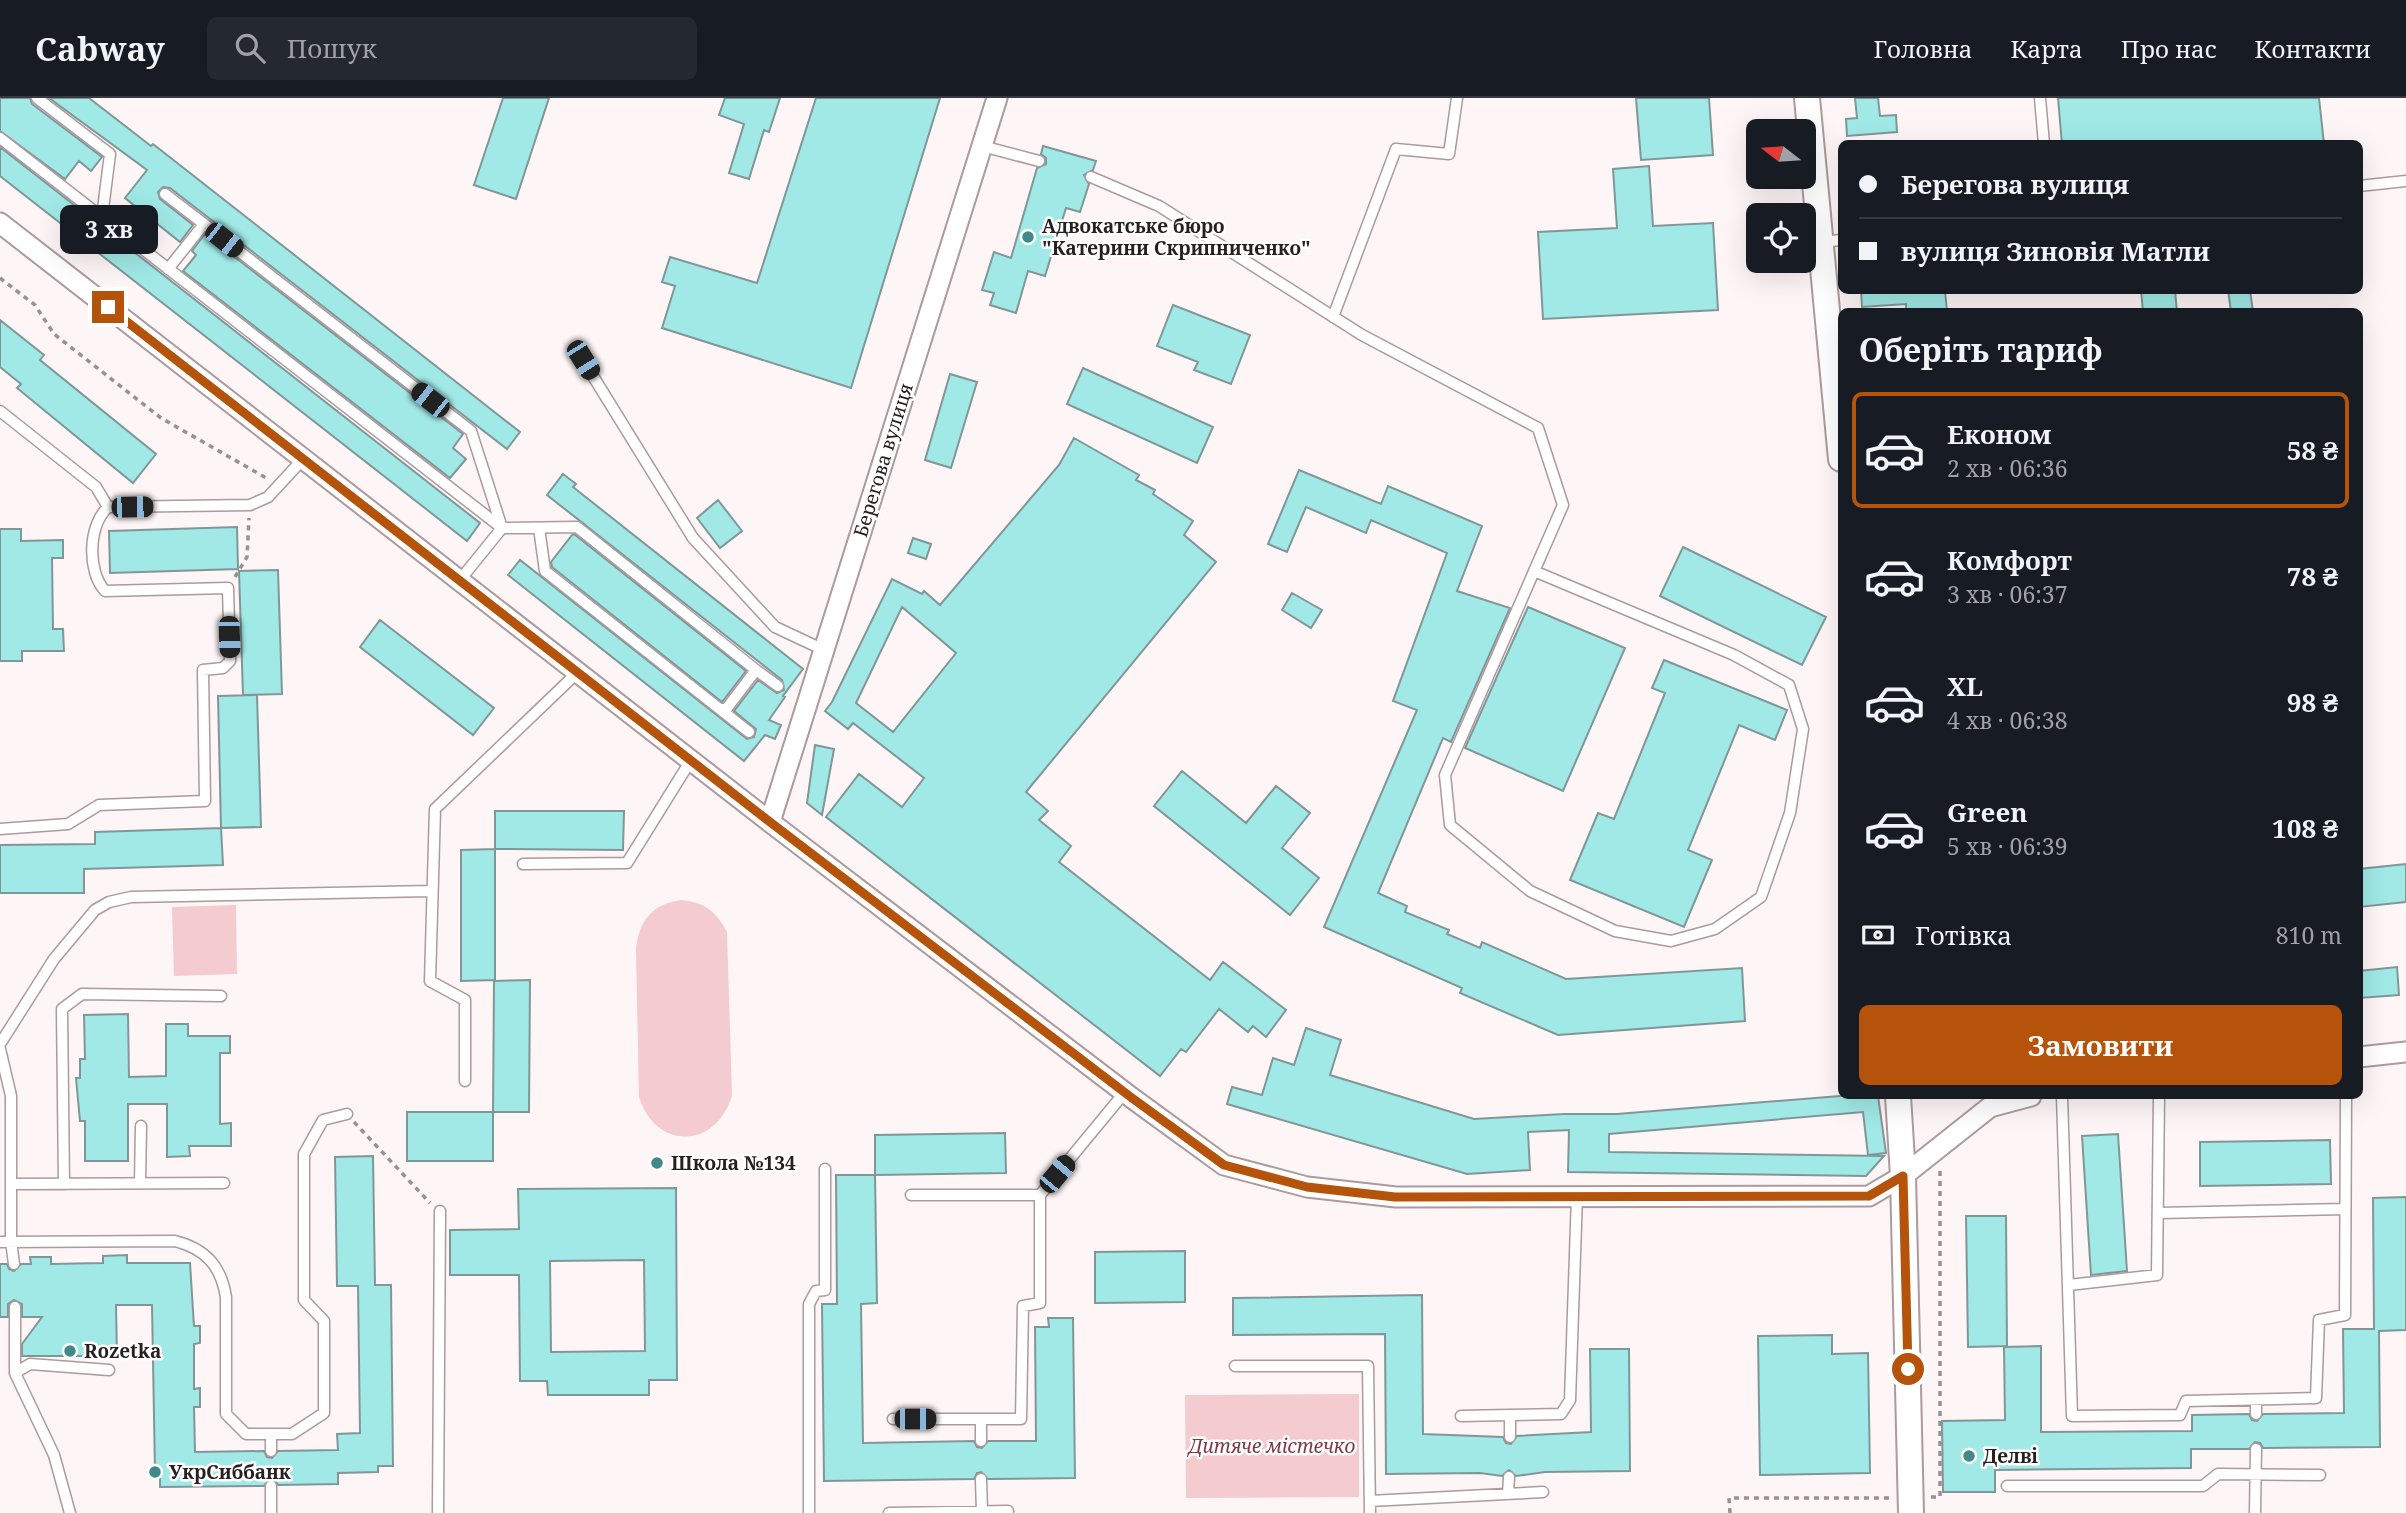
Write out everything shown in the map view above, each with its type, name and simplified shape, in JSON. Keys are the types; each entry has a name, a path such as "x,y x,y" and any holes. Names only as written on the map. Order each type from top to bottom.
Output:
{"street":[{"name":"Берегова вулиця","path":"770,822 997,98"},
{"path":"1807,98 1831,241 1838,392"},
{"path":"0,223 770,822 1224,1165 1307,1187 1395,1197 1869,1196 1903,1176 1990,1107 2020,1099"},
{"path":"2363,1057 2406,1052"},
{"path":"1898,1099 1903,1176 1911,1505"}],"lane":[{"path":"37,98 110,154 102,217"},
{"path":"1333,317 1396,149 1449,154 1457,98"},
{"path":"2040,98 2044,140"},
{"path":"0,138 502,528 577,527 778,686"},
{"path":"982,146 1039,161"},
{"path":"1091,177 1159,206 1362,335 1538,428 1563,505 1534,571 1445,775 1450,825 1531,891 1615,931 1671,941 1715,929 1761,897 1790,813 1803,729 1790,685 1734,655 1534,571"},
{"path":"2363,186 2406,181"},
{"path":"165,194 471,431 502,528"},
{"path":"168,269 204,224"},
{"path":"583,360 693,538 775,627 824,650"},
{"path":"0,411 96,486 108,507"},
{"path":"0,829 68,824 99,805 205,801 202,670 223,668 230,661 228,588 105,591 95,580 94,531 98,516 108,507 250,505 268,497 304,458"},
{"path":"460,580 502,528"},
{"path":"539,528 545,571 749,732"},
{"path":"721,710 727,708 756,670"},
{"path":"465,1081 465,1000 430,981 435,808 578,672"},
{"path":"523,864 627,863 691,761"},
{"path":"14,1264 6,1241 11,1184 11,1096 0,1046 54,959 95,910 109,902 131,897 431,891"},
{"path":"64,1184 62,1009 82,994 221,996"},
{"path":"893,1419 1021,1419 1023,1306 1040,1303 1040,1195 1125,1092"},
{"path":"2062,1099 2072,1416 2180,1415 2186,1401 2316,1398 2319,1320 2345,1315 2346,1099"},
{"path":"2068,1285 2157,1275 2159,1099"},
{"path":"6,1241 176,1241 191,1245 205,1254 220,1273 226,1297 226,1414 246,1434 292,1434 324,1413 324,1321 304,1300 304,1154 323,1120 347,1114"},
{"path":"140,1183 141,1126"},
{"path":"809,1513 808,1304 816,1291 825,1290 825,1169"},
{"path":"11,1184 224,1182"},
{"path":"911,1195 1040,1195"},
{"path":"1461,1416 1561,1414 1570,1400 1577,1196"},
{"path":"2159,1213 2345,1209"},
{"path":"438,1513 440,1211"},
{"path":"15,1307 15,1373 54,1455 70,1513"},
{"path":"15,1373 30,1364 109,1370"},
{"path":"1235,1366 1368,1366 1370,1513"},
{"path":"2256,1400 2256,1414"},
{"path":"1510,1415 1510,1437"},
{"path":"981,1419 981,1441"},
{"path":"271,1434 271,1451"},
{"path":"2255,1513 2256,1448"},
{"path":"2007,1486 2203,1486 2218,1474 2320,1475"},
{"path":"1508,1494 1509,1477"},
{"path":"981,1479 982,1511"},
{"path":"271,1486 271,1513"},
{"path":"1370,1501 1543,1492"},
{"path":"888,1513 1008,1511"}],"path":[{"path":"0,278 35,305 54,334 161,418 279,485"},
{"path":"228,588 247,557 250,505"},
{"path":"347,1114 428,1202 440,1211"},
{"path":"1940,1147 1940,1497"},
{"path":"1730,1513 1730,1498 1911,1505"}],"green space":[{"path":"681,900 708,909 727,932 732,1095 724,1113 714,1126 700,1134 686,1136 672,1134 659,1127 647,1115 639,1097 638,939 649,915 663,905"},
{"path":"236,905 237,974 174,976 172,907"},
{"name":"Дитяче містечко","path":"1359,1394 1359,1497 1186,1498 1185,1395"}],"building":[{"path":"0,98 30,98 32,104 102,157 91,171 79,161 65,179 0,131"},
{"path":"49,98 89,98 151,146 153,144 520,432 507,449 170,188 163,187 158,192 160,199 193,225 180,242 125,198 147,170"},
{"path":"503,98 549,98 516,199 474,185"},
{"path":"725,98 780,98 769,132 764,130 749,179 729,173 744,124 719,115"},
{"path":"816,98 940,98 851,388 662,328 675,286 662,282 670,257 757,283"},
{"path":"1636,98 1709,98 1713,155 1641,160"},
{"path":"1855,98 1878,98 1880,116 1896,115 1897,132 1847,136 1846,119 1857,118"},
{"path":"2058,98 2319,98 2324,140 2062,140"},
{"path":"1043,146 1096,161 1093,170 1084,175 1089,184 1080,212 1066,208 1045,276 1028,271 1016,313 990,305 994,293 982,290 994,252 1011,258 1037,168 1046,164 1046,158 1041,154"},
{"path":"0,147 480,523 467,541 0,176"},
{"path":"1649,166 1653,226 1713,223 1718,310 1543,319 1538,232 1617,228 1613,169"},
{"path":"205,234 463,434 453,448 466,459 450,478 183,271 196,255 192,251"},
{"path":"1861,294 1945,294 1947,308 1906,308 1906,304 1862,307"},
{"path":"2141,294 2175,294 2177,308 2143,308"},
{"path":"2229,294 2251,294 2252,308 2230,308"},
{"path":"1173,305 1250,335 1231,384 1194,370 1198,362 1157,346"},
{"path":"0,320 44,355 40,360 156,454 133,483 17,388 21,384 0,367"},
{"path":"1083,368 1213,427 1197,463 1067,404"},
{"path":"950,374 977,382 951,468 925,460"},
{"path":"1074,438 1139,475 1136,480 1155,490 1153,494 1193,521 1184,535 1216,562 1026,792 1048,811 1039,820 1071,846 1059,862 1210,980 1223,962 1286,1010 1266,1037 1253,1026 1248,1032 1219,1009 1186,1052 1181,1049 1160,1076 826,817 859,774 902,807 924,778 853,723 848,729 825,711 832,702 892,579 922,594 924,591 940,605 1059,465","holes":["902,607 956,653 893,732 856,703"]},
{"path":"1299,470 1381,504 1388,486 1482,526 1457,591 1510,608 1451,742 1443,738 1378,893 1407,906 1405,912 1449,930 1447,934 1480,948 1482,942 1566,979 1742,968 1745,1021 1558,1035 1460,993 1462,988 1324,927 1417,710 1393,701 1447,553 1371,520 1366,533 1306,507 1287,552 1268,544"},
{"path":"563,474 576,484 573,487 803,669 769,720 781,725 775,739 765,735 744,761 508,575 520,560 747,739 754,737 756,729 734,711 758,680 777,693 784,690 782,680 547,495"},
{"path":"718,500 742,531 720,548 697,518"},
{"path":"237,527 238,569 110,573 109,531"},
{"path":"0,529 21,529 21,541 63,540 63,558 52,558 53,629 63,629 64,651 22,651 22,661 0,661"},
{"path":"574,534 746,671 722,702 552,567 551,562"},
{"path":"913,538 931,544 926,559 908,553"},
{"path":"1683,547 1826,617 1802,665 1660,596"},
{"path":"278,570 282,694 243,695 239,571"},
{"path":"1292,593 1322,610 1311,628 1282,610"},
{"path":"1528,607 1625,648 1563,791 1465,748"},
{"path":"380,620 494,708 473,735 360,647"},
{"path":"1664,660 1787,710 1775,740 1739,725 1688,850 1712,860 1684,927 1570,880 1598,813 1614,819 1665,693 1652,688"},
{"path":"257,695 261,827 221,828 218,696"},
{"path":"815,745 834,749 822,815 807,803"},
{"path":"1182,771 1246,823 1276,786 1310,813 1282,848 1319,878 1290,915 1154,806"},
{"path":"495,811 624,811 623,850 495,849"},
{"path":"221,828 223,865 84,869 84,893 0,893 0,845 95,844 95,832"},
{"path":"495,849 495,980 461,981 461,850"},
{"path":"2406,864 2406,902 2363,907 2363,869"},
{"path":"2397,967 2399,995 2363,998 2363,971"},
{"path":"530,980 529,1112 493,1112 494,981"},
{"path":"128,1014 129,1077 166,1076 166,1024 188,1024 188,1036 230,1036 230,1053 220,1053 220,1124 231,1123 231,1146 189,1146 190,1156 167,1157 167,1104 128,1104 128,1161 85,1161 85,1121 80,1121 76,1078 80,1078 80,1059 85,1059 84,1015"},
{"path":"1306,1028 1341,1040 1330,1075 1474,1119 1617,1114 1838,1096 1838,1099 1878,1099 1886,1153 1868,1155 1863,1112 1609,1134 1609,1152 1884,1156 1866,1176 1568,1172 1569,1130 1528,1132 1530,1170 1467,1174 1227,1104 1232,1087 1262,1095 1273,1058 1294,1065"},
{"path":"407,1112 493,1112 493,1161 407,1161"},
{"path":"1005,1133 1006,1173 875,1175 875,1135"},
{"path":"2118,1134 2127,1271 2091,1275 2082,1136"},
{"path":"2330,1140 2331,1184 2200,1186 2200,1142"},
{"path":"373,1156 375,1285 391,1285 393,1466 378,1466 378,1472 338,1473 338,1484 278,1485 275,1480 270,1479 264,1486 160,1487 160,1472 155,1472 152,1305 116,1305 117,1356 22,1356 22,1344 42,1317 22,1317 22,1304 14,1300 8,1304 8,1317 0,1317 0,1264 7,1264 9,1269 14,1271 21,1264 31,1264 30,1257 51,1257 51,1264 103,1263 103,1256 127,1255 127,1263 190,1263 194,1326 200,1326 200,1343 194,1344 194,1389 200,1388 200,1407 194,1407 195,1452 264,1451 267,1457 272,1458 278,1451 338,1450 337,1434 360,1433 358,1286 337,1286 335,1157"},
{"path":"836,1175 875,1175 877,1303 861,1304 863,1443 974,1441 977,1447 982,1448 988,1441 1036,1441 1035,1327 1049,1327 1048,1318 1073,1318 1075,1478 988,1479 981,1472 977,1473 974,1479 824,1481 822,1304 837,1304"},
{"path":"676,1188 677,1380 649,1380 649,1395 548,1395 547,1381 520,1381 519,1275 450,1275 450,1230 519,1229 518,1189","holes":["644,1260 645,1351 551,1352 550,1261"]},
{"path":"2406,1197 2406,1330 2379,1331 2380,1447 2263,1448 2260,1443 2255,1442 2249,1449 2191,1449 2191,1468 1995,1470 1995,1492 1943,1492 1942,1421 2005,1420 2004,1347 2041,1346 2041,1432 2192,1431 2192,1415 2249,1414 2252,1420 2257,1421 2263,1414 2344,1413 2343,1329 2374,1329 2373,1198"},
{"path":"1966,1216 2006,1216 2007,1346 1968,1347"},
{"path":"1185,1251 1185,1302 1095,1303 1095,1252"},
{"path":"1422,1295 1423,1434 1503,1437 1506,1443 1511,1444 1517,1436 1591,1432 1590,1349 1629,1349 1630,1471 1545,1472 1516,1476 1509,1470 1502,1476 1480,1473 1386,1474 1385,1334 1233,1335 1233,1298"},
{"path":"1832,1335 1832,1354 1868,1353 1870,1473 1760,1475 1758,1336"}],"place":[{"name":"Адвокатське бюро \"Катерини Скрипниченко\"","path":"1028,237"},
{"name":"Школа №134","path":"657,1163"},
{"name":"Rozetka","path":"70,1351"},
{"name":"Делві","path":"1969,1456"},
{"name":"УкрСиббанк","path":"155,1472"}],"route":[{"path":"108,307 770,822 1224,1165 1307,1187 1395,1197 1818,1194 1869,1196 1903,1176 1908,1369"}]}
